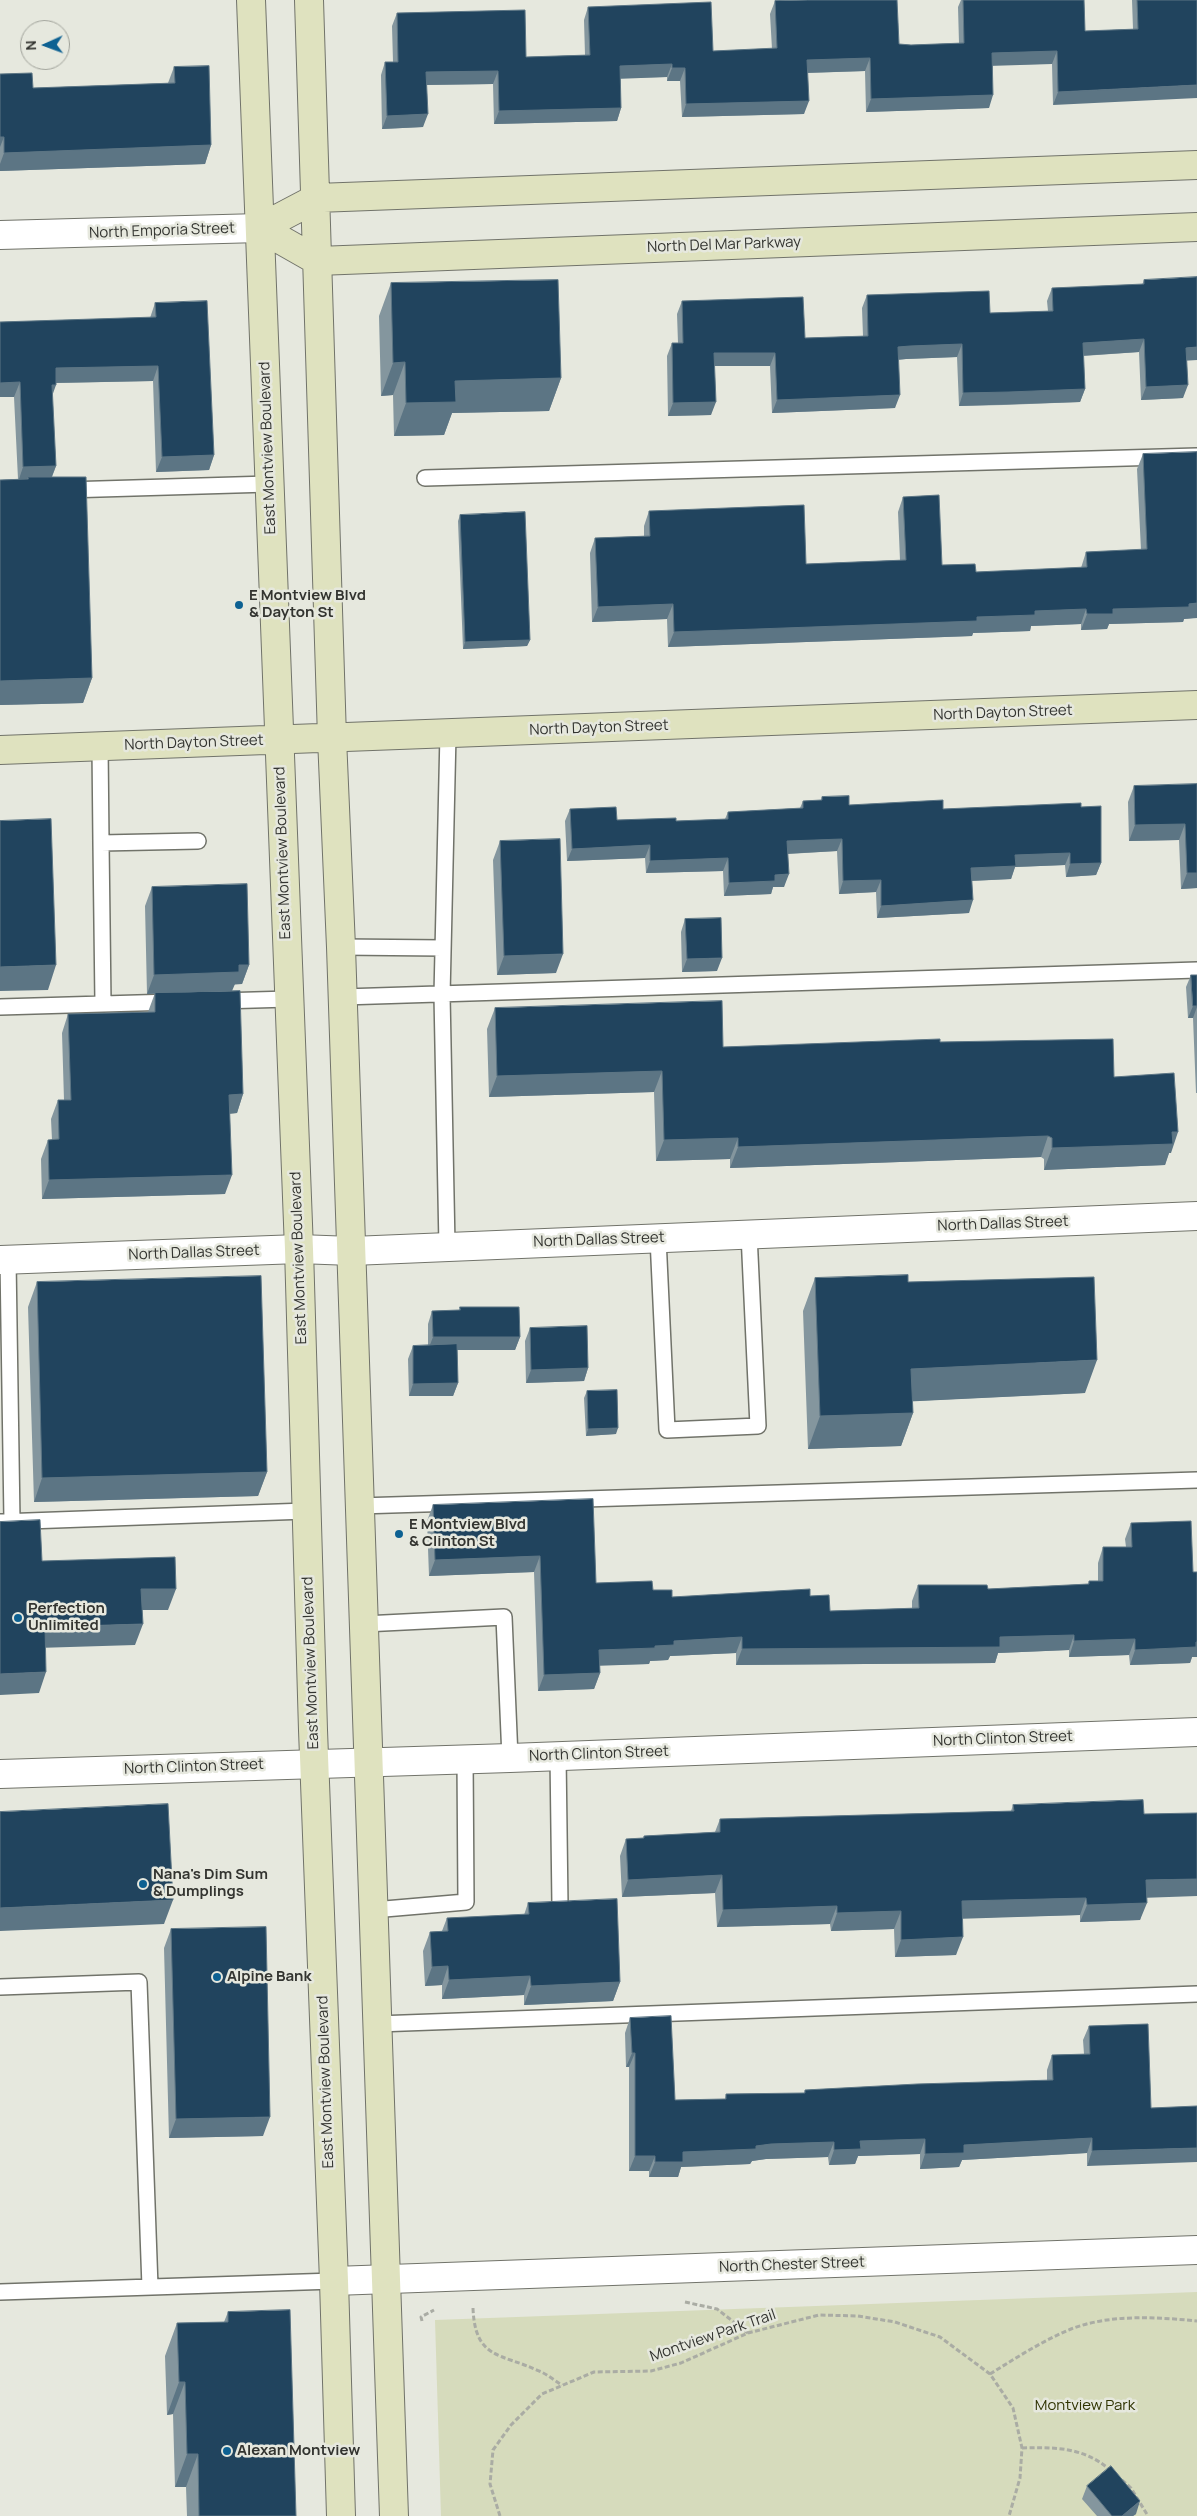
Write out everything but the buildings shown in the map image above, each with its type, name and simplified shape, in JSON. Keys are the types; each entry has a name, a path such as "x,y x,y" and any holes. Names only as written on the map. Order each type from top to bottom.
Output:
{"main road":[{"name":"East Montview Boulevard","path":"251,0 299,1249 314,1764 341,2516"},
{"path":"309,0 317,198 332,738 352,1251 358,1506 364,1624 367,1762 394,2516"},
{"path":"317,198 1197,165"},
{"name":"North Emporia Street","path":"260,228 317,198"},
{"name":"North Del Mar Parkway","path":"318,261 1197,227"},
{"path":"260,228 318,261"},
{"name":"North Dayton Street","path":"0,750 1197,705"}],"street":[{"name":"North Emporia Street","path":"0,235 260,228"},
{"name":"North Dallas Street","path":"4,1260 299,1249 352,1251 1197,1216"},
{"name":"North Clinton Street","path":"0,1774 510,1758 1197,1732"},
{"name":"North Chester Street","path":"334,2282 1197,2250"}],"lane":[{"path":"425,478 1197,456"},
{"path":"50,490 269,484"},
{"path":"448,734 442,995 448,1246"},
{"path":"100,746 103,1004"},
{"path":"101,843 198,841"},
{"path":"341,947 443,948"},
{"path":"343,997 1197,970"},
{"path":"0,1007 289,999"},
{"path":"658,1238 667,1430 758,1426 748,1234"},
{"path":"4,1260 6,1522 306,1511"},
{"path":"358,1506 1197,1480"},
{"path":"364,1624 504,1617 510,1758"},
{"path":"558,1755 560,1906"},
{"path":"373,1910 466,1902 465,1758"},
{"path":"0,1987 139,1982 150,2288"},
{"path":"377,2024 1197,1994"},
{"path":"0,2292 334,2282"}],"path":[{"path":"684,2302 717,2309 748,2333"},
{"path":"465,2308 473,2307 474,2327 478,2338 485,2347 507,2359 540,2371 562,2386"},
{"path":"422,2327 421,2317 440,2310"},
{"name":"Montview Park Trail","path":"500,2516 490,2484 494,2450 511,2425 542,2394 594,2372 651,2370 681,2362 748,2333 819,2315 858,2316 895,2322 940,2337 990,2374 1013,2408 1022,2448 1020,2478 1009,2516"},
{"path":"990,2374 1034,2347 1072,2329 1120,2319 1197,2320"},
{"path":"1022,2448 1057,2446 1081,2452 1113,2472"},
{"path":"1119,2477 1131,2488 1148,2516"}],"green space":[{"name":"Montview Park","path":"1197,2292 1197,2516 441,2516 435,2320"}],"place":[{"name":"E Montview Blvd & Dayton St","path":"239,605"},
{"name":"E Montview Blvd & Clinton St","path":"399,1534"},
{"name":"Perfection Unlimited","path":"18,1618"},
{"name":"Nana's Dim Sum & Dumplings","path":"143,1884"},
{"name":"Alpine Bank","path":"217,1977"},
{"name":"Alexan Montview","path":"227,2451"}]}
